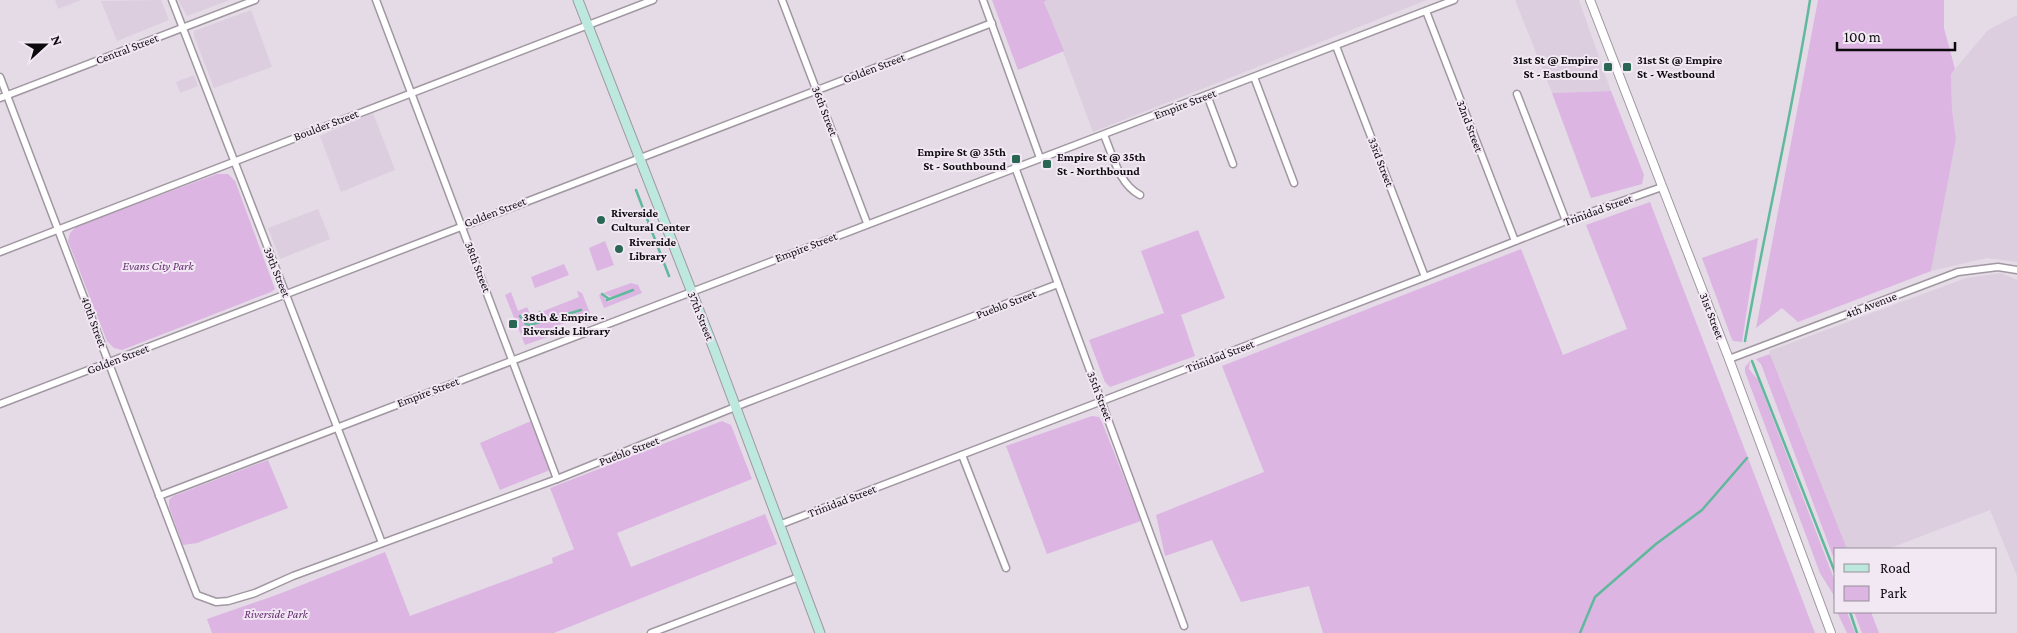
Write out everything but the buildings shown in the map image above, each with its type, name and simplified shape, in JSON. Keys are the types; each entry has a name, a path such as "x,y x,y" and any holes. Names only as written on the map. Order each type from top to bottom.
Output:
{"main road":[{"name":"37th Street","path":"578,0 691,291 820,633"}],"street":[{"name":"39th Street","path":"172,0 382,543"},
{"name":"Central Street","path":"0,98 255,0"},
{"name":"38th Street","path":"376,0 557,479"},
{"name":"Boulder Street","path":"0,252 653,0"},
{"name":"36th Street","path":"782,0 867,223"},
{"path":"983,0 1040,158"},
{"name":"Empire Street","path":"159,496 867,223 1104,135 1454,0"},
{"name":"31st Street","path":"1590,0 1729,359 1831,633"},
{"name":"32nd Street","path":"1426,11 1515,241"},
{"name":"Golden Street","path":"0,404 992,23"},
{"name":"33rd Street","path":"1336,46 1425,277"},
{"name":"40th Street","path":"0,77 197,595"},
{"path":"1254,77 1294,183"},
{"path":"1516,94 1566,221"},
{"path":"1207,95 1233,164"},
{"path":"1104,135 1120,174 1131,191 1140,195"},
{"name":"35th Street","path":"1015,167 1184,626"},
{"name":"Trinidad Street","path":"779,526 1566,221 1662,187"},
{"name":"4th Avenue","path":"1729,359 1958,272 1998,267 2017,270"},
{"name":"Pueblo Street","path":"197,595 216,602 228,601 255,593 382,543 557,479 666,437 735,407 1058,284"},
{"path":"962,455 1006,568"},
{"path":"651,633 799,577"}],"shaded area":[{"path":"55,0 81,0 58,9"},
{"path":"161,0 169,20 117,41 101,1"},
{"path":"178,0 230,0 187,16"},
{"path":"1427,0 1093,132 1044,1"},
{"path":"1515,0 1579,0 1611,91 1552,93"},
{"path":"251,10 272,67 214,88 194,36 194,31"},
{"path":"2017,15 2017,262 1987,258 1931,271 1956,139 1952,110 1951,74 1988,30"},
{"path":"194,75 198,86 180,93 176,82"},
{"path":"373,113 395,170 341,192 320,136"},
{"path":"318,209 330,239 280,259 268,228"},
{"path":"2001,273 2017,280 2017,576 1990,510 1891,548 1847,548 1769,351 1966,278"}],"green space":[{"path":"992,0 1047,0 1044,2 1064,51 1018,70"},
{"path":"1818,0 1944,0 1944,28 1955,69 1951,74 1952,110 1956,139 1931,271 1798,322 1782,308 1756,328"},
{"path":"1611,91 1644,175 1642,184 1591,198 1552,93"},
{"name":"Evans City Park","path":"217,174 228,174 235,181 275,289 122,350 114,348 107,341 68,241 70,233 77,226"},
{"path":"1650,202 1815,633 1323,633 1309,586 1241,602 1212,540 1165,556 1156,515 1264,472 1222,366 1521,249 1563,355 1627,329 1586,225"},
{"path":"1198,230 1225,298 1181,315 1195,356 1110,387 1105,382 1089,340 1164,313 1141,251"},
{"path":"1758,238 1742,342 1733,341 1702,258"},
{"path":"605,241 614,265 597,271 589,248"},
{"path":"564,264 569,275 535,288 531,277"},
{"path":"631,283 638,285 642,293 604,308 599,295 602,294 608,302 634,290 612,297 603,293"},
{"path":"577,291 582,293 590,313 551,328 553,335 525,345 505,295 511,292 518,311 527,307 531,316 539,313 542,321 531,324 527,323 520,315 523,323 531,326 581,311 581,309 544,320 541,312 579,297"},
{"path":"1770,354 1847,548 1834,548 1834,559 1761,364 1756,359"},
{"path":"1750,361 1749,369 1758,380 1834,579 1834,599 1833,594 1820,573 1745,372 1745,367"},
{"path":"1092,416 1099,417 1102,422 1141,521 1047,554 1006,446"},
{"path":"531,421 550,470 500,490 480,443"},
{"name":"Riverside Park","path":"722,421 731,425 752,479 617,533 631,567 765,514 777,544 554,633 212,633 207,619 279,594 385,552 410,616 553,563 552,558 574,549 550,488"},
{"path":"268,460 288,508 197,543 183,545 169,507 169,500 173,496"},
{"path":"1837,613 1847,613 1855,633 1847,633"},
{"path":"1854,613 1871,613 1879,633 1862,633"}],"waterway":[{"path":"1745,341 1810,0"},
{"path":"636,190 669,276"},
{"path":"607,300 633,290"},
{"path":"602,294 609,299"},
{"path":"520,316 526,324 530,325 581,310"},
{"path":"540,312 543,321"},
{"path":"1752,361 1834,570"},
{"path":"1580,633 1595,597 1656,544 1702,510 1747,458"},
{"path":"1850,613 1857,633"}],"place":[{"name":"31st St @ Empire St - Eastbound","path":"1608,67"},
{"name":"31st St @ Empire St - Westbound","path":"1627,67"},
{"name":"Empire St @ 35th St - Southbound","path":"1016,159"},
{"name":"Empire St @ 35th St - Northbound","path":"1047,164"},
{"name":"Riverside Cultural Center","path":"601,220"},
{"name":"Riverside Library","path":"619,249"},
{"name":"38th & Empire - Riverside Library","path":"513,324"}]}
